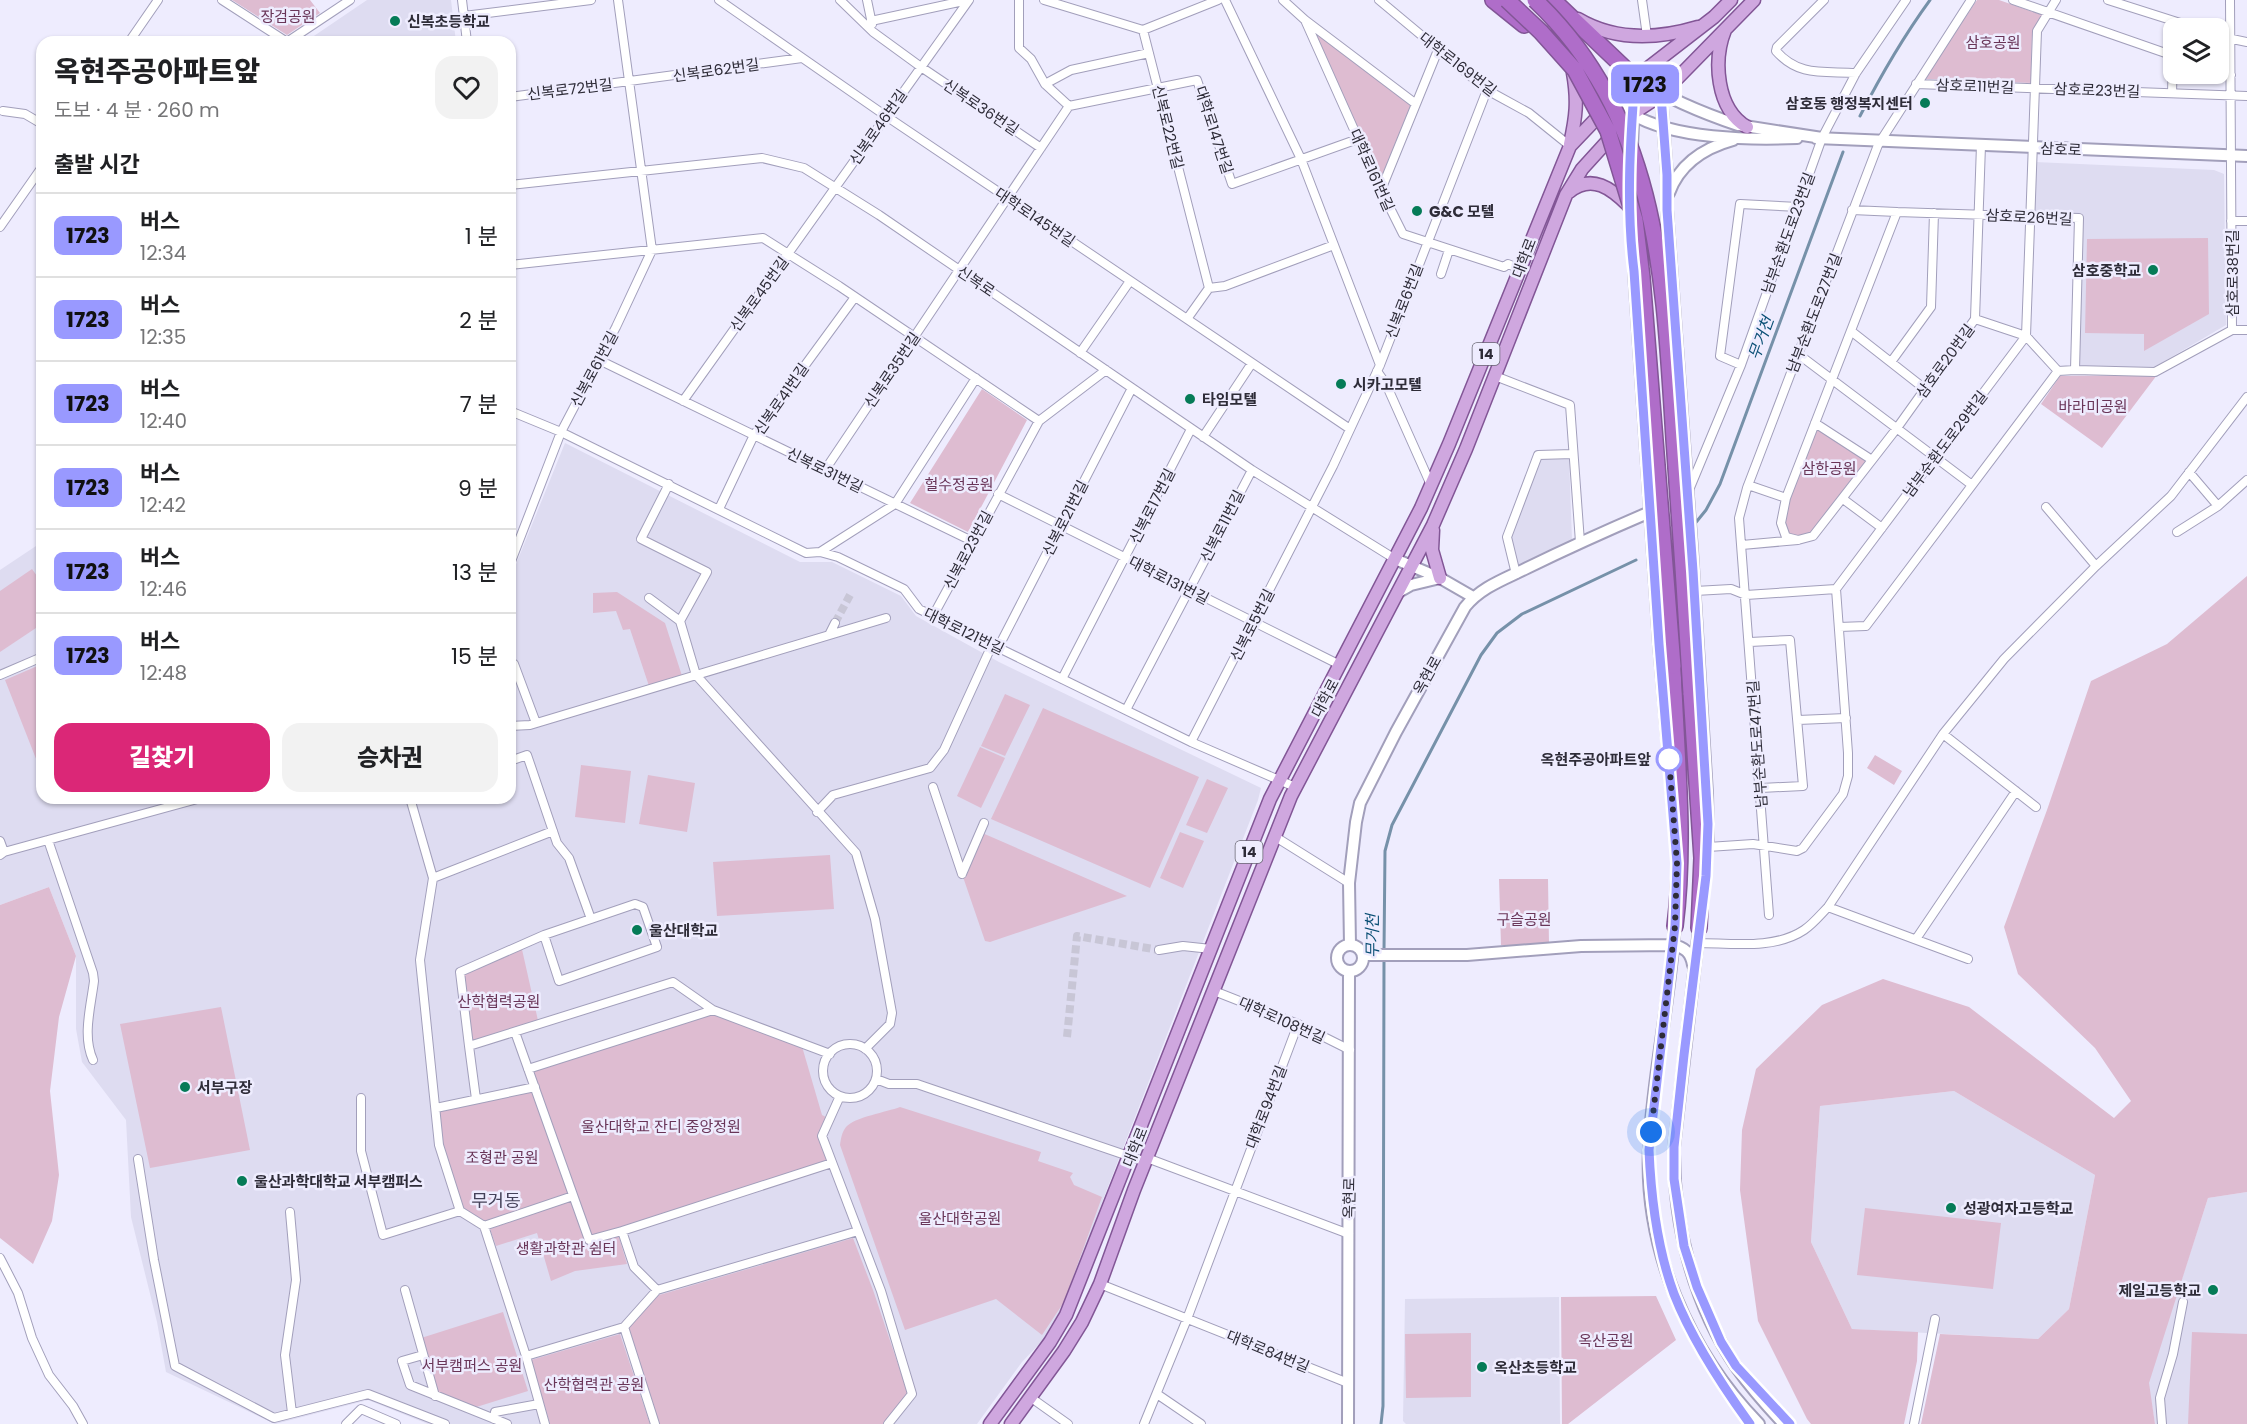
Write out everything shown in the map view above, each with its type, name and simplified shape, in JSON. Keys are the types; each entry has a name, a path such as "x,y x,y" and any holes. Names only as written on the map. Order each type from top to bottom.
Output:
{"highway":[{"path":"1494,0 1535,34 1573,72 1615,99"},
{"path":"1507,0 1541,32 1575,70 1608,131 1635,220 1644,300 1673,666 1681,837 1675,926"},
{"path":"1535,0 1575,45 1599,80 1622,123 1647,199 1662,292 1670,369 1702,838 1698,936"},
{"path":"1557,4 1635,78"}],"main road":[{"name":"14","path":"1635,78 1704,25 1731,0"},
{"name":"14","path":"1726,28 1754,0"},
{"path":"1557,4 1590,26 1602,30 1647,36 1672,34 1704,25"},
{"path":"1726,28 1719,49 1718,61 1722,89 1729,109 1740,123 1747,127"},
{"name":"대학로","path":"1011,1424 1076,1332 1100,1284 1146,1160 1274,836 1295,788 1433,525 1495,376 1566,195 1582,169 1632,114 1661,95 1726,28"},
{"path":"1570,146 1577,114 1577,95 1573,72"},
{"path":"1750,1424 1702,1351 1674,1294 1655,1219 1650,1183 1649,1150 1652,1114 1675,926 1677,863 1629,206 1635,78 1661,95 1725,121 1747,127 1762,127 1822,138"},
{"name":"대학로","path":"990,1424 1050,1342 1066,1315 1256,832 1279,780 1395,559 1431,485 1570,146 1635,78"},
{"path":"1661,95 1695,591 1708,847 1674,1147 1674,1179 1684,1246 1697,1287 1721,1342 1753,1390 1784,1424"},
{"path":"1615,99 1632,114 1663,127 1737,139 1822,138"},
{"name":"삼호로","path":"1822,138 2247,156"},
{"path":"1667,202 1673,183 1691,160 1701,152 1737,139"},
{"path":"1566,195 1578,186 1599,184 1614,191 1629,206"},
{"name":"옥현로","path":"1350,945 1349,883 1356,822 1367,786 1457,621 1473,597 1580,542 1650,512"},
{"path":"1433,525 1432,550 1440,578"},
{"path":"1395,559 1440,578 1473,597"},
{"path":"1397,593 1411,585 1440,578"},
{"path":"1368,955 1360,966 1349,971 1341,968 1336,960 1338,951 1350,945 1358,947 1368,955 1467,955 1581,946 1672,945 1684,948 1689,953 1694,967"},
{"name":"옥현로","path":"1348,1424 1349,971"},
{"path":"1158,1082 1152,1101 1152,1106 1156,1110 1163,1109 1175,1089"},
{"path":"1102,1223 1112,1208 1120,1203 1123,1212 1120,1230"},
{"path":"1736,1366 1790,1424"},
{"path":"1718,1376 1759,1424"}],"street":[{"path":"133,36 158,0"},
{"path":"222,0 278,36"},
{"path":"296,36 350,0"},
{"path":"462,0 466,36"},
{"path":"464,16 591,0"},
{"path":"618,0 652,250"},
{"path":"840,0 873,32 921,67"},
{"path":"867,0 873,32"},
{"name":"신복로46번길","path":"871,21 969,0"},
{"name":"신복로46번길","path":"835,188 969,0"},
{"path":"1019,0 1019,48 1031,59 1045,84 1069,106"},
{"path":"1044,0 1143,30 1218,0"},
{"path":"1225,0 1300,159 1379,368 1431,485"},
{"name":"대학로161번길","path":"1283,0 1305,20 1403,234 1504,267 1508,264 1520,269"},
{"name":"대학로169번길","path":"1379,0 1487,90 1529,113 1570,146"},
{"path":"1641,0 1647,36"},
{"path":"1824,0 1777,47 1776,51 1787,64 1801,70 1856,73"},
{"name":"남부순환도로23번길","path":"1688,495 1741,365 1822,138 1856,73 1906,0"},
{"name":"삼호로11번길","path":"1878,141 1971,0"},
{"path":"2013,0 2163,52"},
{"name":"삼호로23번길","path":"2033,148 2037,31 2056,0"},
{"path":"2108,0 2165,18"},
{"name":"삼호로38번길","path":"2075,370 2156,372 2232,330 2230,0"},
{"name":"대학로145번길","path":"721,1 886,116 1350,429"},
{"path":"1305,20 1416,104"},
{"name":"신복로22번길","path":"1143,30 1209,288"},
{"path":"2230,40 2247,42"},
{"path":"1381,190 1438,50"},
{"path":"1045,84 1071,70 1149,53"},
{"name":"신복로62번길","path":"630,81 802,58"},
{"name":"신복로36번길","path":"921,67 1041,148"},
{"name":"대학로147번길","path":"1158,88 1197,80 1232,184 1300,159"},
{"name":"신복로72번길","path":"516,96 630,81"},
{"name":"삼호로11번길","path":"1916,84 2035,88"},
{"path":"2172,84 2172,93"},
{"path":"959,270 1069,106 1158,88"},
{"name":"삼호로23번길","path":"2035,88 2247,96"},
{"name":"신복로6번길","path":"1312,508 1379,368 1487,90"},
{"path":"3,111 25,114 36,120"},
{"path":"1300,159 1358,139"},
{"name":"남부순환도로27번길","path":"1742,545 1739,518 1748,485 1878,141"},
{"name":"삼호로20번길","path":"1742,545 1798,540 1813,536 1897,428 1975,319 1981,145"},
{"path":"2026,336 2033,148"},
{"name":"신복로","path":"516,184 762,158 804,168 959,270 1252,470 1395,559"},
{"path":"0,227 36,176"},
{"name":"신복로45번길","path":"683,401 835,188"},
{"path":"1741,365 1720,356 1740,204 1799,207"},
{"name":"삼호로26번길","path":"1852,210 2079,218 2075,370"},
{"path":"1798,540 1786,537 1781,523 1786,498 1896,212"},
{"path":"1891,362 1930,307 1934,213"},
{"path":"2231,221 2247,221"},
{"path":"516,264 763,238 1039,421"},
{"path":"1187,320 1209,288 1225,286 1334,245"},
{"name":"신복로61번길","path":"516,548 561,432 652,250"},
{"path":"1441,274 1449,250"},
{"name":"신복로35번길","path":"825,470 959,270"},
{"path":"1080,353 1130,281"},
{"name":"신복로41번길","path":"719,509 754,435 855,297"},
{"path":"1975,319 2026,336 2058,371"},
{"path":"2232,330 2247,330"},
{"path":"1851,331 1925,389"},
{"name":"남부순환도로29번길","path":"1836,589 2026,336"},
{"path":"1798,354 1972,485"},
{"name":"신복로31번길","path":"599,360 972,541"},
{"path":"1203,437 1252,363"},
{"name":"신복로23번길","path":"933,616 1039,421 1106,370"},
{"path":"1839,627 1866,626 2058,371 2075,370"},
{"path":"1495,376 1570,405 1580,542"},
{"path":"820,552 895,504 976,378"},
{"name":"신복로21번길","path":"818,812 833,795 930,768 944,750 995,646 1132,388"},
{"path":"1698,936 1758,943 1780,941 1804,930 1828,906 1943,734 2004,659 2096,566 2171,496 2244,407 2247,397"},
{"name":"대학로121번길","path":"516,413 561,432 806,553 820,552 838,557 904,589 919,609 1191,742 1295,788"},
{"path":"1815,423 1872,460"},
{"name":"신복로17번길","path":"1062,679 1191,429"},
{"path":"1516,574 1507,537 1538,455 1573,454"},
{"name":"신복로11번길","path":"1126,710 1252,470"},
{"path":"2189,472 2218,506"},
{"path":"2177,531 2218,506 2247,480"},
{"path":"669,484 641,539 707,572 680,621"},
{"path":"1748,485 1786,498"},
{"name":"대학로131번길","path":"998,494 1340,665"},
{"path":"1843,499 1882,528"},
{"path":"2046,507 2096,566"},
{"name":"신복로5번길","path":"1191,742 1312,508"},
{"name":"남부순환도로47번길","path":"1742,545 1769,915"},
{"path":"1695,591 1731,589 1746,595 1836,589 1846,718 1848,776 1843,794 1803,848 1797,851 1765,845 1708,847"},
{"path":"649,598 680,621 696,675 856,853 876,922 892,1013 890,1024 865,1049"},
{"path":"516,725 536,723 886,618"},
{"path":"830,635 836,623"},
{"path":"1749,642 1790,640 1798,720 1803,786 1761,788"},
{"path":"0,675 36,660"},
{"path":"516,669 536,723"},
{"path":"1798,720 1846,718"},
{"path":"1943,734 2036,807"},
{"path":"516,759 527,755 553,831 558,843 569,858 591,919"},
{"path":"933,787 962,874 984,823"},
{"path":"1916,939 2016,791"},
{"path":"0,841 2,854 179,804"},
{"path":"412,804 433,878 420,960 439,1145 460,1211 484,1226 526,1356 545,1424"},
{"path":"433,878 553,831"},
{"path":"1274,836 1349,883"},
{"path":"48,840 93,973 88,1028 88,1049 93,1060"},
{"path":"476,1100 460,972 544,935 635,904 643,906 657,947 559,981 544,935"},
{"path":"1828,906 1968,958"},
{"path":"1159,950 1183,946 1211,949"},
{"path":"469,1047 673,982 713,1010 830,1054"},
{"name":"대학로108번길","path":"1214,991 1298,1024 1350,1050"},
{"path":"528,1069 713,1010"},
{"name":"대학로94번길","path":"1235,1191 1298,1024"},
{"path":"516,1032 589,1240 832,1163"},
{"path":"854,1044 865,1049 874,1058 877,1066 876,1079 870,1090 862,1095 853,1098 840,1096 829,1087 824,1079 823,1070 830,1054 837,1047 845,1045 854,1044"},
{"path":"876,1079 889,1083 916,1084 1128,1156 1146,1160 1349,1234"},
{"path":"436,1108 535,1087"},
{"path":"840,1096 822,1136 881,1291 912,1394 888,1424"},
{"path":"361,1098 361,1151 383,1235 460,1211"},
{"path":"138,1159 154,1260 175,1366 274,1418 368,1394 445,1424"},
{"path":"1144,1424 1187,1319 1235,1191"},
{"path":"484,1226 573,1196"},
{"path":"290,1212 296,1280 285,1355 292,1413"},
{"path":"621,1231 634,1268 657,1290"},
{"path":"526,1356 624,1327 657,1290 858,1231"},
{"path":"0,1258 18,1293 32,1338 49,1375 73,1406 83,1424"},
{"name":"대학로84번길","path":"1100,1284 1348,1383"},
{"path":"405,1290 435,1396"},
{"path":"2163,1424 2160,1398 2174,1354 2183,1302"},
{"path":"1914,1424 1935,1319"},
{"path":"624,1327 655,1424"},
{"path":"423,1355 402,1361 410,1385 507,1424"},
{"path":"1157,1394 1202,1424"},
{"path":"1030,1397 1068,1424"},
{"path":"494,1419 495,1412 539,1404"},
{"path":"346,1424 361,1409 396,1424"}],"shaded area":[{"name":"신복초등학교","path":"367,0 451,0 455,36 314,36"},
{"name":"삼호중학교","path":"2035,162 2214,170 2224,174 2226,325 2151,369 2078,368 2081,216 2033,214"},
{"name":"울산대학교","path":"565,443 800,562 832,562 901,596 916,616 999,662 1261,788 1104,1197 1065,1305 1044,1339 1022,1362 977,1424 428,1424 368,1400 275,1424 166,1372 157,1322 131,1217 126,1120 82,1062 76,1029 76,956 49,887 0,905 0,570 36,546 36,804 516,804 516,564"},
{"path":"1569,457 1572,540 1570,545 1518,569 1510,535 1539,458"},
{"name":"성광여자고등학교","path":"1954,1091 2095,1175 2069,1309 2038,1339 1852,1329 1811,1242 1820,1106"},
{"name":"제일고등학교","path":"2247,1192 2247,1424 2155,1424 2148,1383 2208,1198"},
{"name":"옥산초등학교","path":"1559,1297 1560,1424 1406,1424 1403,1421 1405,1299"}],"green space":[{"name":"장검공원","path":"232,0 310,0 320,13 287,35"},
{"name":"삼호공원","path":"1977,0 1999,0 2042,15 2032,34 2031,83 1924,79"},
{"path":"1305,20 1416,104 1381,190"},
{"path":"2208,238 2209,314 2144,351 2144,334 2085,333 2087,239"},
{"name":"바라미공원","path":"2157,375 2102,448 2041,404 2060,376"},
{"name":"헐수정공원","path":"982,389 1027,420 968,532 910,503"},
{"name":"삼한공원","path":"1815,423 1872,460 1813,536 1786,537 1781,523"},
{"path":"32,569 36,575 36,628 0,652 0,591"},
{"path":"2247,576 2247,1192 2208,1198 2149,1383 2155,1424 1921,1424 1940,1334 2038,1339 2069,1309 2095,1175 1954,1091 1820,1106 1811,1242 1852,1329 1918,1332 1917,1361 1904,1424 1811,1424 1758,1321 1740,1190 1742,1130 1756,1069 1822,1005 1883,979 1969,1007 2114,1118 2131,1101 2095,1048 2018,974 2004,927 2091,681 2167,644"},
{"path":"617,592 665,623 683,679 650,689 630,629 623,630 616,611 593,613 593,593"},
{"path":"36,667 36,759 5,680"},
{"path":"1005,694 1030,705 1005,756 981,746"},
{"path":"1043,708 1199,777 1150,888 991,819"},
{"path":"980,747 1005,758 981,808 957,796"},
{"path":"1875,755 1902,771 1894,785 1867,768"},
{"path":"581,765 631,771 625,823 575,817"},
{"path":"648,775 695,783 687,832 639,824"},
{"path":"1207,779 1228,788 1207,833 1186,825"},
{"path":"980,832 1127,896 990,942 985,941 962,874"},
{"path":"1180,832 1204,841 1183,888 1160,878"},
{"path":"830,855 834,909 717,916 713,862"},
{"name":"구슬공원","path":"1499,879 1548,879 1549,945 1501,945"},
{"path":"49,887 76,956 59,1017 50,1091 59,1175 52,1221 33,1264 0,1238 0,905"},
{"name":"산학협력공원","path":"521,945 539,1025 469,1046 460,972"},
{"name":"서부구장","path":"221,1007 250,1150 150,1168 120,1024"},
{"name":"울산대학교 잔디 중앙정원","path":"713,1010 801,1043 822,1115 830,1119 822,1136 832,1163 589,1240 529,1069"},
{"name":"조형관 공원","path":"533,1089 570,1194 484,1223 463,1210 442,1144 439,1110"},
{"name":"울산대학공원","path":"900,1107 1041,1152 1038,1161 1073,1173 1070,1177 1074,1185 1102,1197 1064,1302 1042,1335 996,1299 905,1330 840,1145 844,1131 850,1123"},
{"name":"생활과학관 쉼터","path":"572,1200 588,1243 618,1234 627,1264 575,1271 551,1281 537,1233 496,1246 490,1229"},
{"path":"1865,1208 2001,1223 1993,1289 1857,1275"},
{"path":"853,1238 908,1394 883,1424 659,1424 627,1328 656,1296"},
{"name":"옥산공원","path":"1656,1296 1676,1340 1568,1424 1562,1424 1561,1297"},
{"name":"서부캠퍼스 공원","path":"503,1312 528,1391 470,1409 435,1396 418,1339"},
{"path":"2192,1332 2247,1334 2247,1424 2188,1424"},
{"path":"1471,1333 1471,1397 1406,1398 1405,1334"},
{"name":"산학협력관 공원","path":"620,1334 650,1424 550,1424 531,1360"}],"waterway":[{"name":"무거천","path":"1860,116 1893,56 1930,0"},
{"name":"무거천","path":"1693,526 1706,510 1720,484 1843,152"},
{"name":"무거천","path":"1384,951 1385,851 1392,825 1481,655 1497,633 1522,614 1636,560"},
{"name":"무거천","path":"1381,1424 1383,1406 1384,958"}],"tunnel":[{"path":"835,623 850,595"},
{"path":"1067,1037 1077,936 1159,950"}],"bus line":[{"name":"1723","path":"1750,1424 1702,1351 1674,1294 1655,1219 1650,1183 1649,1150 1652,1114 1675,926 1677,863 1630,236 1629,206 1635,78 1661,95 1707,809 1706,876 1698,928 1674,1147 1674,1179 1678,1214 1684,1246 1697,1287 1721,1342 1736,1366 1756,1390 1790,1424"}],"place":[{"name":"신복초등학교","path":"395,21"},
{"name":"삼호동 행정복지센터","path":"1925,103"},
{"name":"G&C 모텔","path":"1417,211"},
{"name":"삼호중학교","path":"2153,270"},
{"name":"시카고모텔","path":"1341,384"},
{"name":"타임모텔","path":"1190,399"},
{"name":"옥현주공아파트앞","path":"1669,759"},
{"name":"울산대학교","path":"637,930"},
{"name":"서부구장","path":"185,1087"},
{"name":"울산과학대학교 서부캠퍼스","path":"242,1181"},
{"name":"성광여자고등학교","path":"1951,1208"},
{"name":"제일고등학교","path":"2213,1290"},
{"name":"옥산초등학교","path":"1482,1367"}],"district":[{"name":"무거동","path":"496,1200"}],"route":[{"path":"1651,1132 1675,926 1677,863 1669,759"}]}
